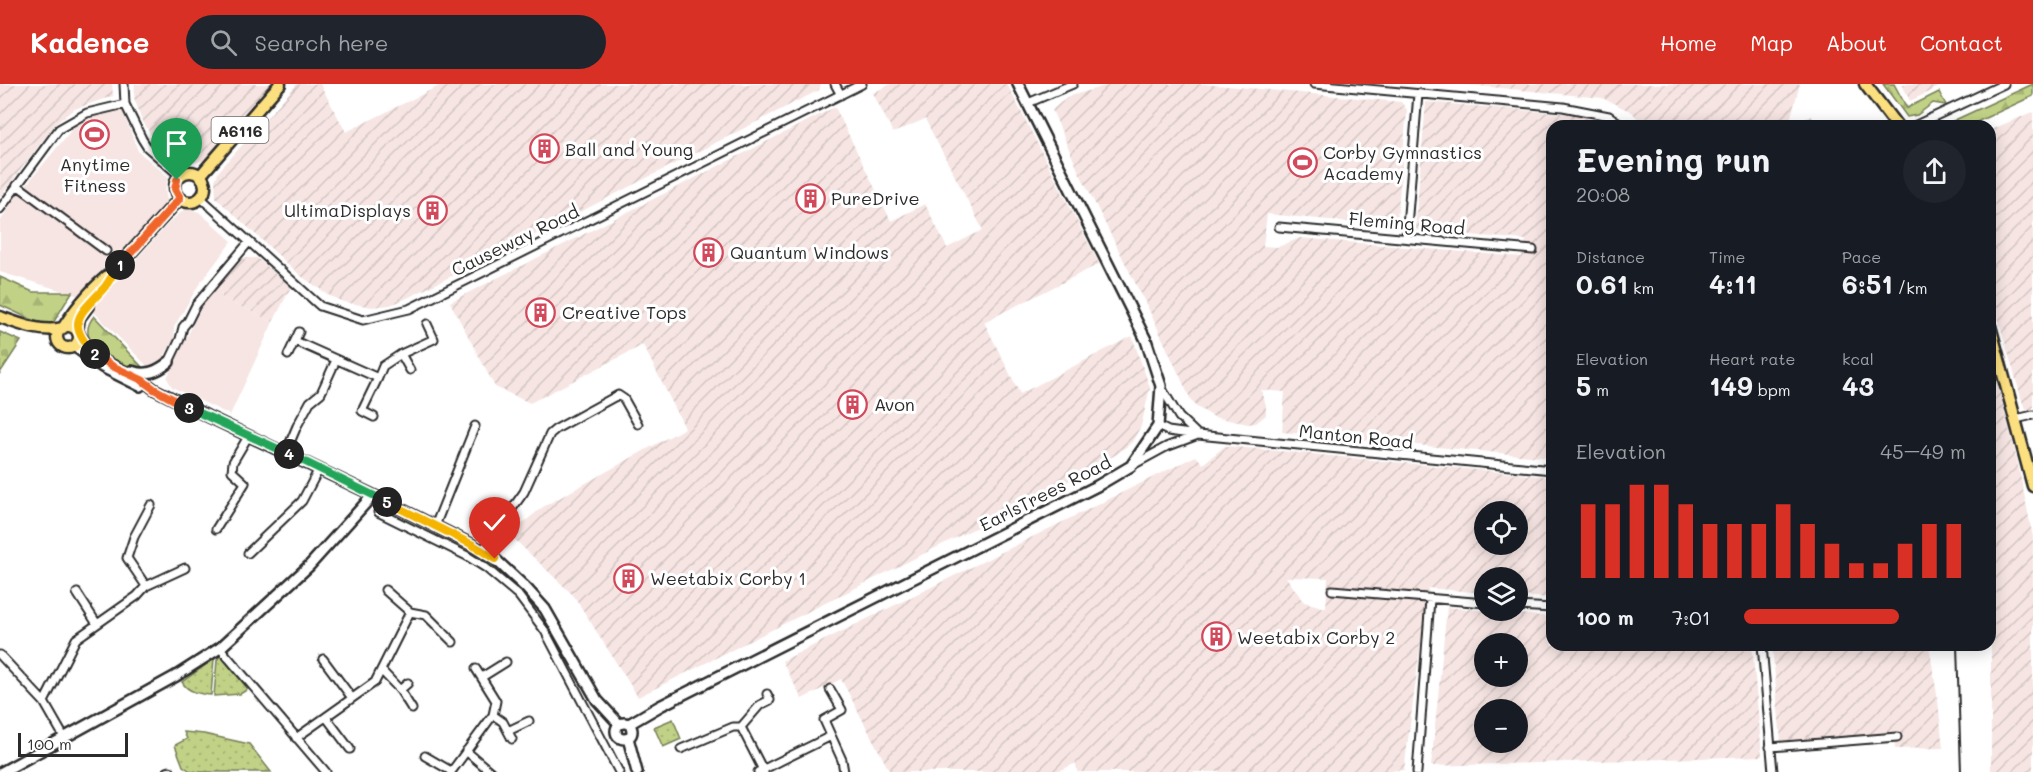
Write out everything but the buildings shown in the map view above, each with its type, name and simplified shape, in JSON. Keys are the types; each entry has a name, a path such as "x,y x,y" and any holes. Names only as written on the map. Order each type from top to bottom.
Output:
{"main road":[{"name":"A6116","path":"200,176 280,84"},
{"path":"1865,84 1892,120"},
{"path":"188,173 200,176 205,189 201,198 188,202 180,198 175,189 180,176 188,173"},
{"path":"62,345 58,337 86,298 104,278 115,270 180,198"},
{"path":"3,318 19,330 52,339 68,348 74,346 78,342 77,324 82,313 109,282 115,270"},
{"path":"3,318 43,330 72,327 78,332"},
{"path":"1996,348 2033,486"}],"street":[{"path":"124,84 125,104 141,139 180,176"},
{"path":"835,84 840,95"},
{"name":"Causeway Road","path":"201,198 320,306 363,320 409,309 862,84"},
{"name":"EarlsTrees Road","path":"624,724 1097,486 1131,466 1158,426 1161,386 1146,340 1018,84"},
{"path":"1028,103 1073,84"},
{"path":"1314,84 1563,107 1609,116 1615,120"},
{"path":"1927,120 2004,84"},
{"path":"1406,238 1418,94"},
{"path":"0,210 59,129 87,113 125,104"},
{"path":"17,185 106,251"},
{"name":"Fleming Road","path":"1279,227 1533,250"},
{"path":"106,362 132,372 146,374 156,371 169,362 183,327 196,305 249,242"},
{"path":"374,417 362,411 383,366 401,354 434,339 427,324"},
{"path":"78,332 93,352 106,362 142,380 154,389 373,495 495,559 545,609 597,699 624,724 632,732 628,738 622,739 616,734 615,729 624,724"},
{"path":"288,355 299,332"},
{"path":"295,341 378,378"},
{"path":"74,346 110,372 138,386 154,389"},
{"path":"401,354 410,370"},
{"path":"286,452 310,402 321,393 336,360"},
{"path":"1131,466 1166,447 1198,435 1179,417 1161,386"},
{"path":"482,551 524,492 550,434 556,429 618,395 624,399 638,423"},
{"path":"2016,420 2033,416"},
{"path":"435,526 475,426"},
{"name":"Manton Road","path":"1158,426 1168,431 1198,435 1546,469"},
{"path":"216,529 245,483 232,471 233,462 249,435"},
{"path":"248,553 302,501 319,469"},
{"path":"2,772 176,676 220,648 309,566 373,495"},
{"path":"146,586 127,558 134,537 151,505"},
{"path":"378,512 467,556 486,568 518,595 545,631 619,772"},
{"path":"44,702 76,639 137,596 146,586 185,568"},
{"path":"385,590 410,612 426,615 451,636"},
{"path":"1332,590 1474,602"},
{"path":"77,593 98,624"},
{"path":"1417,772 1430,599"},
{"path":"1528,607 1546,608"},
{"path":"296,738 375,682 410,612"},
{"path":"220,648 326,772"},
{"path":"1762,651 1773,772"},
{"path":"0,655 44,702 64,737"},
{"path":"323,658 352,698"},
{"path":"482,677 506,662"},
{"path":"425,756 451,772 493,715 496,701 476,669"},
{"path":"381,670 400,690 412,709"},
{"path":"400,690 408,683"},
{"path":"830,689 842,710 824,720 842,760 844,772"},
{"path":"681,749 733,727 741,727 769,697 774,708"},
{"path":"493,715 503,722 512,739"},
{"path":"326,717 350,749"},
{"path":"508,731 529,721"},
{"path":"741,727 762,771 831,736"},
{"path":"1770,747 1897,737"},
{"path":"628,738 638,772"},
{"path":"466,751 490,772"}],"shaded area":[{"path":"0,84 112,84 113,96 74,109 55,124 0,197"},
{"path":"135,84 272,84 248,115 205,160 192,163 166,149 153,138 142,120 134,98"},
{"path":"297,84 320,84 346,132 443,84 821,84 819,90 525,240 403,300 390,305 373,307 343,302 301,276 216,198 215,180 219,171"},
{"path":"891,84 1007,84 1099,264 984,322 1020,394 1132,336 1150,388 1141,426 1132,442 1117,454 1065,483 638,697 574,596 509,534 543,507 685,428 643,345 530,403 495,387 450,302 835,107 891,221 925,204 947,248 983,230 925,119 893,133 873,93"},
{"path":"1112,84 1204,84 1401,102 1407,110 1397,220 1390,226 1267,214 1263,246 1278,247 1300,238 1522,257 1526,240 1415,230 1426,102 1581,115 1594,120 1546,120 1546,457 1282,432 1285,392 1261,390 1266,405 1266,415 1256,423 1248,424 1214,417 1195,406 1079,172 1052,110 1067,97"},
{"path":"1460,84 1800,84 1790,120 1639,120 1632,112 1602,98"},
{"path":"1902,84 1945,84 1910,101"},
{"path":"122,110 138,151 168,177 165,190 168,206 83,297 0,272 0,222 13,201 74,127 101,113"},
{"path":"2033,112 2033,417 2023,404 1996,311 1996,127"},
{"path":"1812,116 1813,120 1800,120"},
{"path":"185,209 199,212 232,241 198,286 174,327 174,339 160,363 150,369 91,309 172,220"},
{"path":"243,258 257,258 291,287 273,322 222,298 220,284"},
{"path":"220,284 222,298 273,322 230,415 172,387 167,378 204,302"},
{"path":"1996,378 2017,460 2033,537 2033,772 1991,772 1991,651 1996,651"},
{"path":"1225,446 1546,476 1546,598 1528,597 1528,567 1474,567 1474,592 1428,588 1404,770 1077,772 1076,763 1057,772 890,772 841,679 802,699 782,661 1196,456 1203,464","holes":["1286,577 1328,578 1326,608 1304,602"]},
{"path":"1447,607 1474,610 1474,621 1528,621 1528,615 1546,616 1546,651 1753,651 1762,756 1431,766"},
{"path":"1773,651 1930,651 1943,748 1895,749 1894,734 1781,742"}],"green space":[{"path":"1883,84 1894,84 1907,108 1939,92 1946,105 1933,103 1917,115 1907,117"},
{"path":"2033,84 2033,96 1981,120 1955,120"},
{"path":"0,277 33,292 72,292 50,328 0,305"},
{"path":"94,316 144,369 125,367 98,350 88,333 89,324"},
{"path":"0,332 21,341 0,373"},
{"path":"220,656 248,689 240,694 214,696 217,660"},
{"path":"214,659 211,695 194,692 184,685 182,682"},
{"path":"673,719 681,739 663,747 654,727"},
{"path":"184,732 249,744 271,772 192,772 183,766 175,745 187,739"}],"railway":[{"path":"1957,651 1961,772"}],"place":[{"name":"Anytime Fitness","path":"95,135"},
{"name":"Ball and Young","path":"544,149"},
{"name":"Corby Gymnastics Academy","path":"1302,162"},
{"name":"PureDrive","path":"810,198"},
{"name":"UltimaDisplays","path":"432,210"},
{"name":"Quantum Windows","path":"709,252"},
{"name":"Creative Tops","path":"541,312"},
{"name":"Avon","path":"853,404"},
{"name":"Weetabix Corby 1","path":"629,578"},
{"name":"Weetabix Corby 2","path":"1216,637"}],"route":[{"path":"177,180 175,189 180,198 116,269 109,282 79,318 77,331 88,347 112,366 142,380 165,395 373,495 471,544 495,559"}]}
